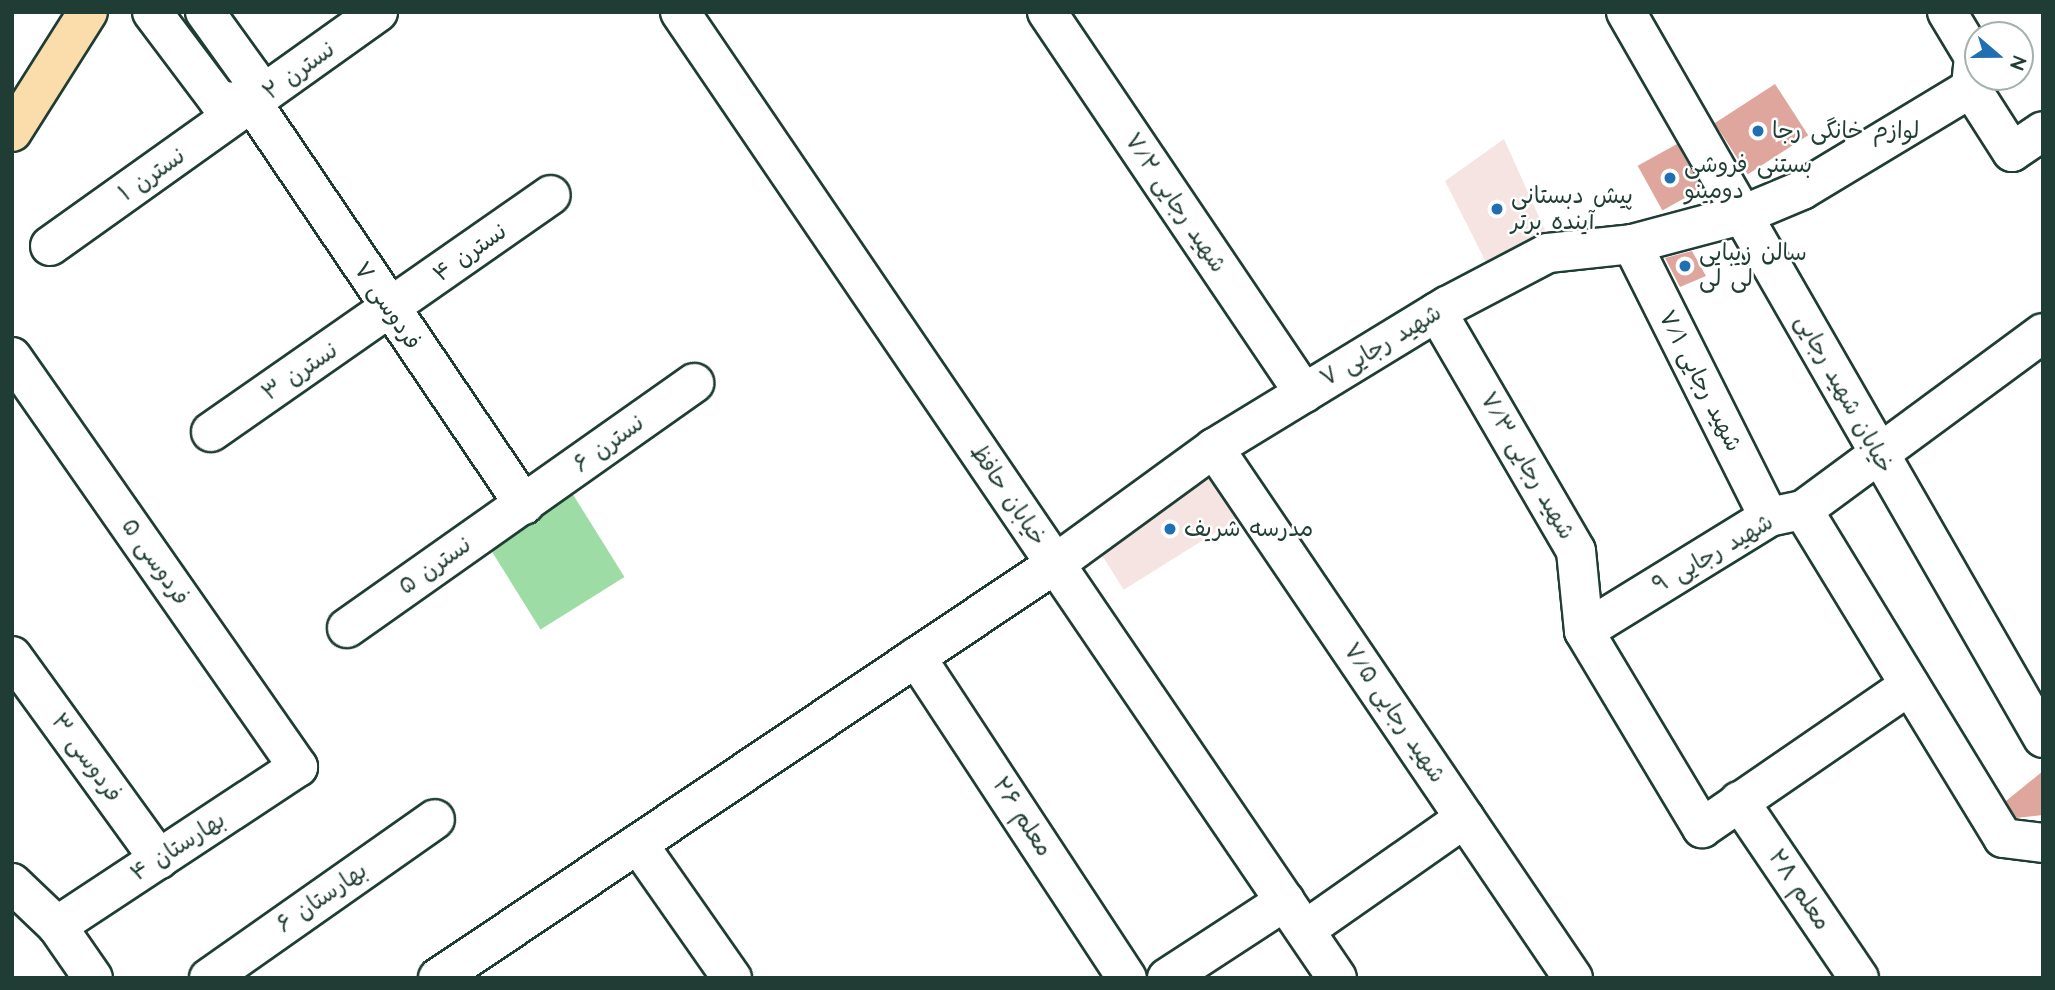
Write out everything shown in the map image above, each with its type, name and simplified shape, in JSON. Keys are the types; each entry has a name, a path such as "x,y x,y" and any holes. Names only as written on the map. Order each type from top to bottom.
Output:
{"main road":[{"path":"12,132 88,12"}],"street":[{"path":"152,12 218,100 253,104"},
{"name":"فردوسی ۷","path":"205,12 251,76 253,104 389,311 524,505"},
{"name":"نسترن ۲","path":"253,104 378,12"},
{"name":"خیابان حافظ","path":"680,12 1337,978"},
{"name":"شهید رجایی ۷/۲","path":"1047,12 1304,393"},
{"name":"خیابان شهید رجایی","path":"1626,12 1745,214 1878,457 2043,738"},
{"path":"1947,12 1964,40"},
{"name":"شهید رجایی ۷","path":"438,978 1055,564 1214,448 1437,312 1549,253 1632,244 1745,214 1802,190 1967,91"},
{"path":"1974,91 2012,152 2043,131"},
{"name":"نسترن ۱","path":"50,246 253,104"},
{"name":"نسترن ۴","path":"389,311 551,195"},
{"name":"شهید رجایی ۷/۱","path":"1632,244 1786,514 1910,685 2003,838 2043,843"},
{"name":"نسترن ۳","path":"211,432 389,311"},
{"name":"شهید رجایی ۷/۳","path":"1437,312 1576,551 1584,631"},
{"name":"شهید رجایی ۹","path":"1584,631 1786,514 1878,457 2043,333"},
{"name":"فردوسی ۵","path":"12,357 298,767"},
{"name":"نسترن ۶","path":"524,505 694,383"},
{"name":"شهید رجایی ۷/۵","path":"1214,448 1573,978"},
{"name":"نسترن ۵","path":"347,628 524,505"},
{"path":"1584,631 1702,828 1910,685"},
{"name":"فردوسی ۳","path":"12,656 159,859"},
{"name":"معلم ۲۶","path":"916,657 1127,978"},
{"name":"بهارستان ۴","path":"57,926 298,767"},
{"name":"معلم ۲۸","path":"1739,802 1859,978"},
{"path":"1167,978 1295,915 1465,818"},
{"name":"بهارستان ۶","path":"209,978 435,819"},
{"path":"638,844 732,978"},
{"path":"12,883 57,926 93,978"}],"shaded area":[{"name":"پیش دبستانی آینده برتر","path":"1504,139 1548,237 1489,268 1445,181"},
{"name":"مدرسه شریف","path":"1212,465 1243,515 1124,590 1092,540"}],"green space":[{"path":"572,493 624,577 541,629 488,545"}],"building":[{"name":"لوازم خانگی رجا","path":"1775,84 1808,135 1748,174 1715,123"},
{"name":"بستنی فروشی دومینو","path":"1677,144 1702,189 1662,210 1638,166"},
{"name":"سالن زیبایی لی لی","path":"1692,251 1706,276 1680,287 1665,258"},
{"path":"2043,771 2043,815 2016,818 2006,801"}],"place":[{"name":"لوازم خانگی رجا","path":"1758,131"},
{"name":"بستنی فروشی دومینو","path":"1670,178"},
{"name":"پیش دبستانی آینده برتر","path":"1497,209"},
{"name":"سالن زیبایی لی لی","path":"1685,266"},
{"name":"مدرسه شریف","path":"1170,529"}]}
